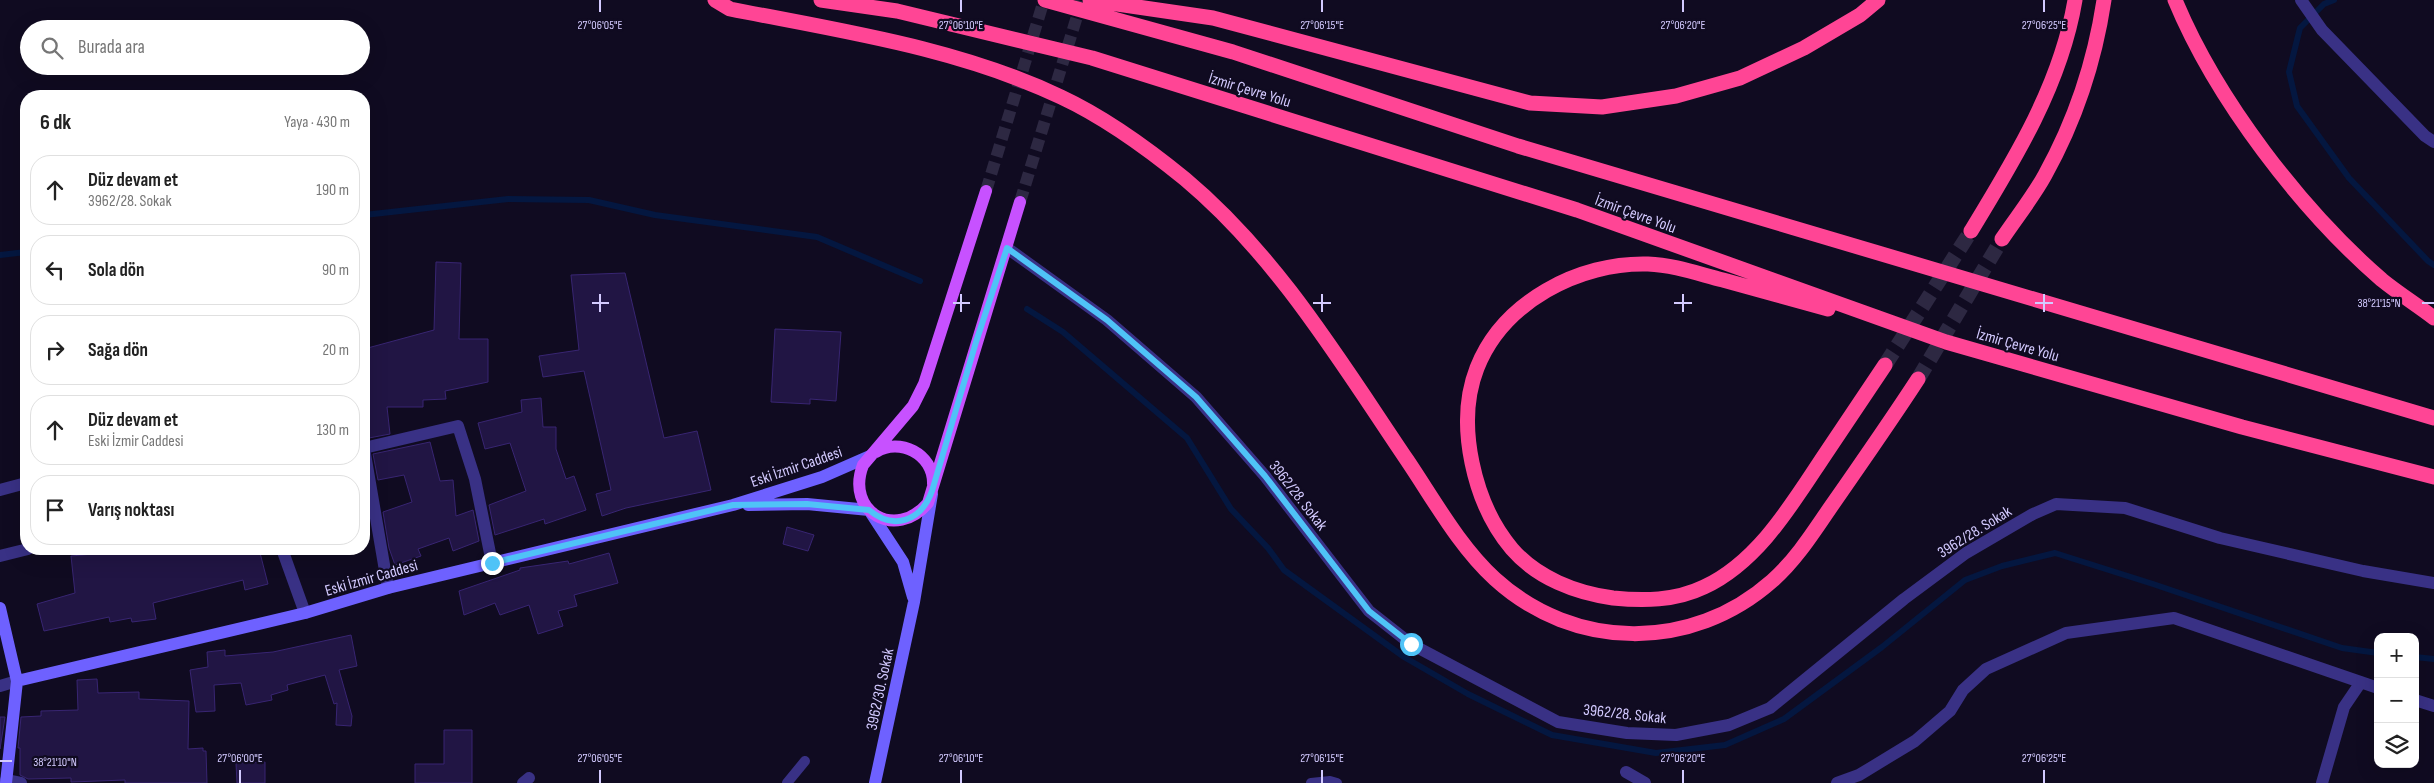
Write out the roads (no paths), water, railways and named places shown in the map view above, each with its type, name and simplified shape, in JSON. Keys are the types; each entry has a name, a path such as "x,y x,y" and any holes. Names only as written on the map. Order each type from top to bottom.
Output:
{"highway":[{"path":"714,0 730,9 898,43 994,71 1066,99 1150,151 1188,182 1272,267 1308,314 1452,526 1484,568 1520,598 1573,625 1595,631 1630,634 1685,629 1715,618 1750,598 1774,580 1806,542 1918,379"},
{"name":"İzmir Çevre Yolu","path":"821,0 897,11 1092,58 1577,210 1946,342 2242,427 2434,477"},
{"name":"İzmir Çevre Yolu","path":"1045,0 1233,52 1518,146 2434,418"},
{"path":"1090,0 1213,18 1530,103 1602,107 1676,96 1740,78 1804,48 1860,15 1878,0"},
{"path":"1970,231 2012,164 2047,92 2070,33 2075,0"},
{"path":"2002,239 2045,175 2068,125 2094,50 2104,0"},
{"path":"2175,0 2222,92 2315,214 2382,280 2434,318"},
{"path":"1884,365 1791,506 1765,538 1730,570 1704,587 1677,596 1649,600 1593,595 1550,579 1512,549 1480,495 1470,452 1468,424 1472,384 1477,367 1502,328 1521,307 1556,285 1579,276 1627,266 1648,264 1670,266 1946,342"}],"main road":[{"path":"986,191 924,384 913,406 863,465 859,476 858,487 861,500 869,510 884,519 902,520 920,512 928,503 1020,202"},
{"path":"870,456 878,450 898,446 916,452 930,469 933,480 932,491"}],"street":[{"path":"2303,4 2322,30 2425,136 2434,142"},
{"name":"3962/28. Sokak","path":"1007,248 1107,320 1196,397 1265,476 1369,611 1411,644 1558,722 1626,733 1676,735 1729,725 1770,708 1904,599 1966,553 2033,514 2056,504 2125,508 2220,538 2363,571 2434,583"},
{"path":"370,447 458,426 475,479 492,563"},
{"name":"Eski İzmir Caddesi","path":"17,681 304,613 388,588 733,505 822,477 870,456"},
{"path":"370,483 388,588"},
{"path":"0,490 20,485"},
{"name":"3962/30. Sokak","path":"875,783 914,602 932,491"},
{"name":"Eski İzmir Caddesi","path":"733,505 807,504 869,510"},
{"path":"869,510 903,562 914,602"},
{"path":"0,556 20,551"},
{"path":"284,555 304,613"},
{"path":"0,608 17,681 6,782 21,783"},
{"path":"1836,783 1859,775 1915,742 1950,711 1963,690 1986,669 2066,633 2174,618 2374,687"},
{"path":"0,686 17,681"},
{"path":"2322,783 2344,707 2361,682"},
{"path":"2419,701 2434,706"},
{"path":"1626,772 1644,783"}],"lane":[{"path":"787,783 806,761"},
{"path":"1311,783 1330,781 1337,783"}],"waterway":[{"path":"2334,0 2324,4 2300,28 2289,72 2297,106 2349,178 2434,265"},
{"path":"370,214 508,199 589,200 655,215 817,237 920,281"},
{"path":"0,255 20,253"},
{"path":"1027,309 1063,332 1187,438 1231,509 1268,548 1284,570 1404,657 1468,694 1552,735 1656,753 1725,745 1784,719 1882,647 1965,580 2002,566 2055,553 2342,648 2374,652"},
{"path":"2419,657 2434,659"}],"tunnel":[{"path":"986,191 1044,0"},
{"path":"1020,202 1082,0"},
{"path":"1885,365 1971,231"},
{"path":"1918,379 2002,239"}]}
